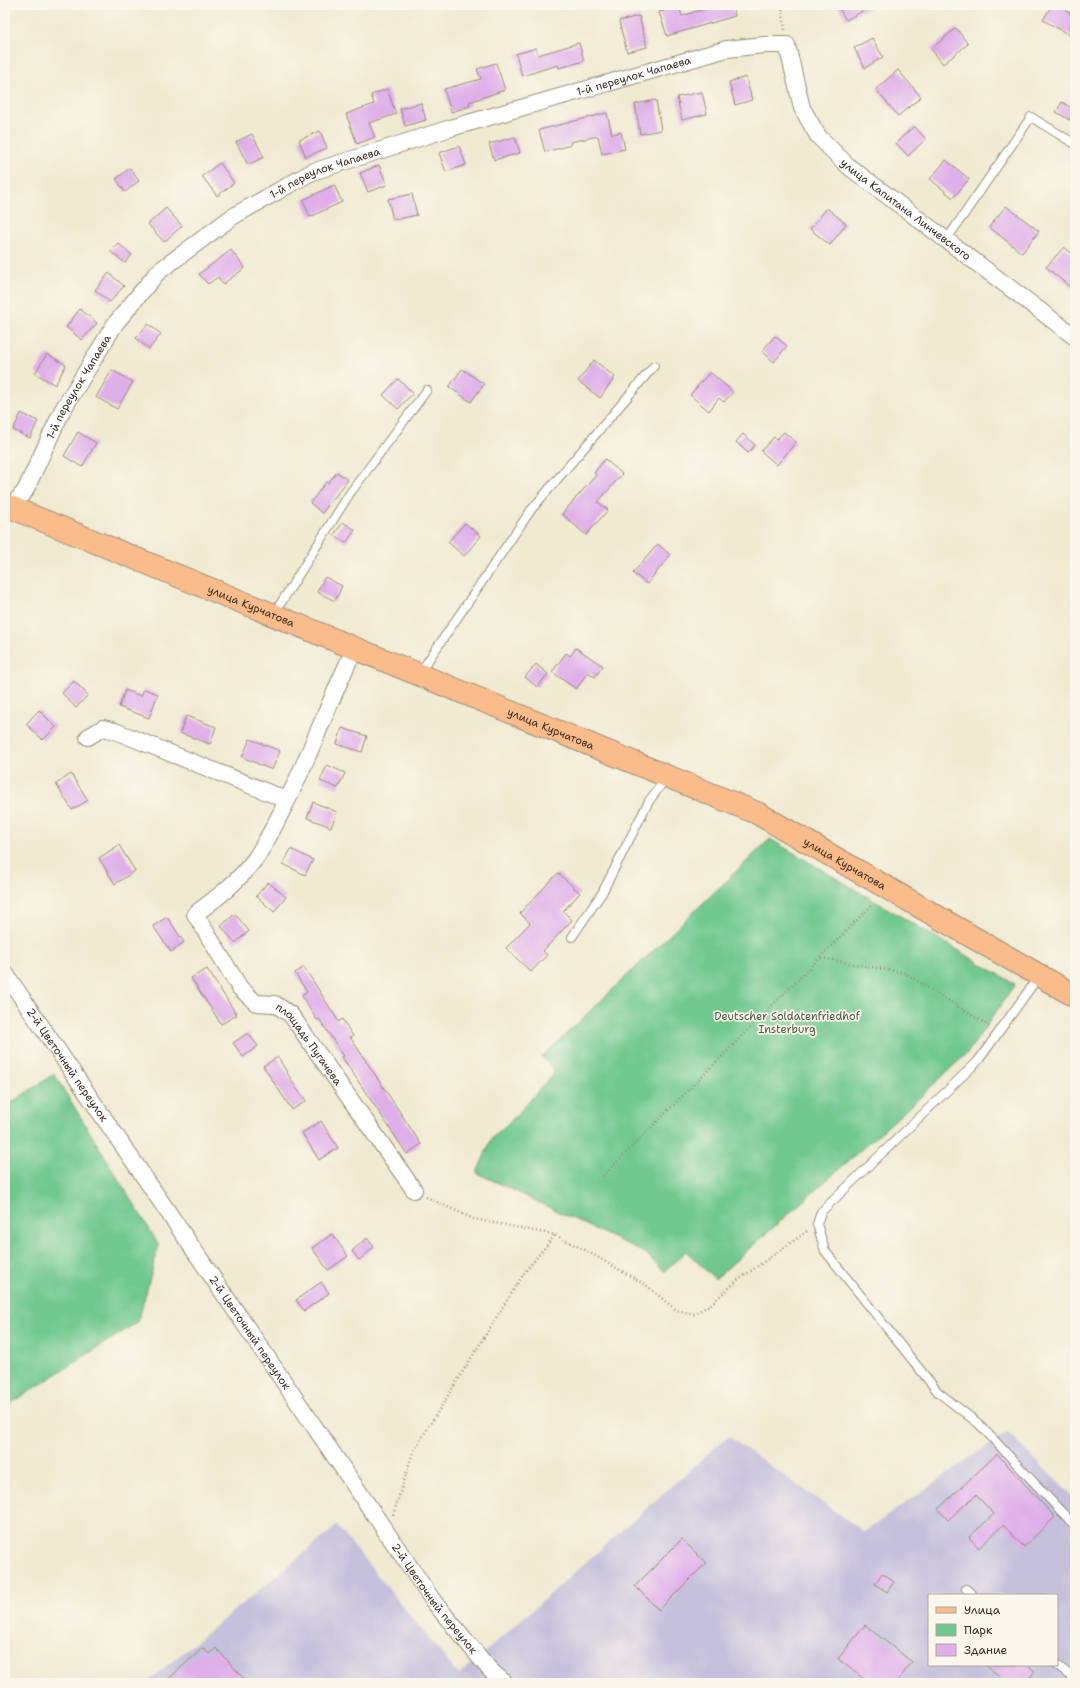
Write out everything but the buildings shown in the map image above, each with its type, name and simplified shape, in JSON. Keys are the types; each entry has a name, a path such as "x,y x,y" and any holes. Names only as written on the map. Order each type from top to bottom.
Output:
{"main road":[{"name":"улица Курчатова","path":"7,507 757,813 1075,996"}],"street":[{"name":"1-й переулок Чапаева","path":"7,507 25,491 62,411 115,324 158,272 232,216 312,172 454,126 728,49 764,45 787,45"},
{"name":"улица Капитана Линчевского","path":"787,45 802,108 818,136 848,166 947,239 1075,337"},
{"path":"88,737 103,728 115,731 287,800 304,766 337,685 354,648"},
{"name":"площадь Пугачева","path":"287,800 255,859 223,894 195,914 240,988 256,1003 275,1004 291,1015 414,1190"},
{"name":"2-й Цветочный переулок","path":"5,973 434,1602 490,1670 505,1683"}],"lane":[{"path":"947,239 1031,117 1075,144"},
{"path":"419,675 531,510 654,366"},
{"path":"273,615 350,493 427,390"},
{"path":"572,937 602,893 649,802 668,777"},
{"path":"1039,976 978,1061 821,1212 817,1224 825,1251 938,1392 979,1424 1075,1526"},
{"path":"966,1589 972,1594"},
{"path":"1058,1666 1075,1679"}],"path":[{"path":"782,5 787,45"},
{"path":"604,1176 871,906"},
{"path":"821,958 905,973 998,1032"},
{"path":"414,1190 443,1206 474,1218 555,1235 585,1250 646,1285 676,1310 694,1314 711,1304 738,1280 817,1224"},
{"path":"387,1533 413,1452 524,1272 555,1235"}],"shaded area":[{"path":"1007,1432 1075,1499 1075,1683 146,1683 337,1526 459,1675 728,1436 864,1532"}],"green space":[{"name":"Deutscher Soldatenfriedhof Insterburg","path":"770,839 1015,984 968,1052 915,1102 715,1279 686,1251 665,1272 645,1253 477,1173 492,1138 516,1116 555,1072 542,1057"},
{"path":"54,1074 159,1245 138,1322 5,1407 5,1107"}]}
